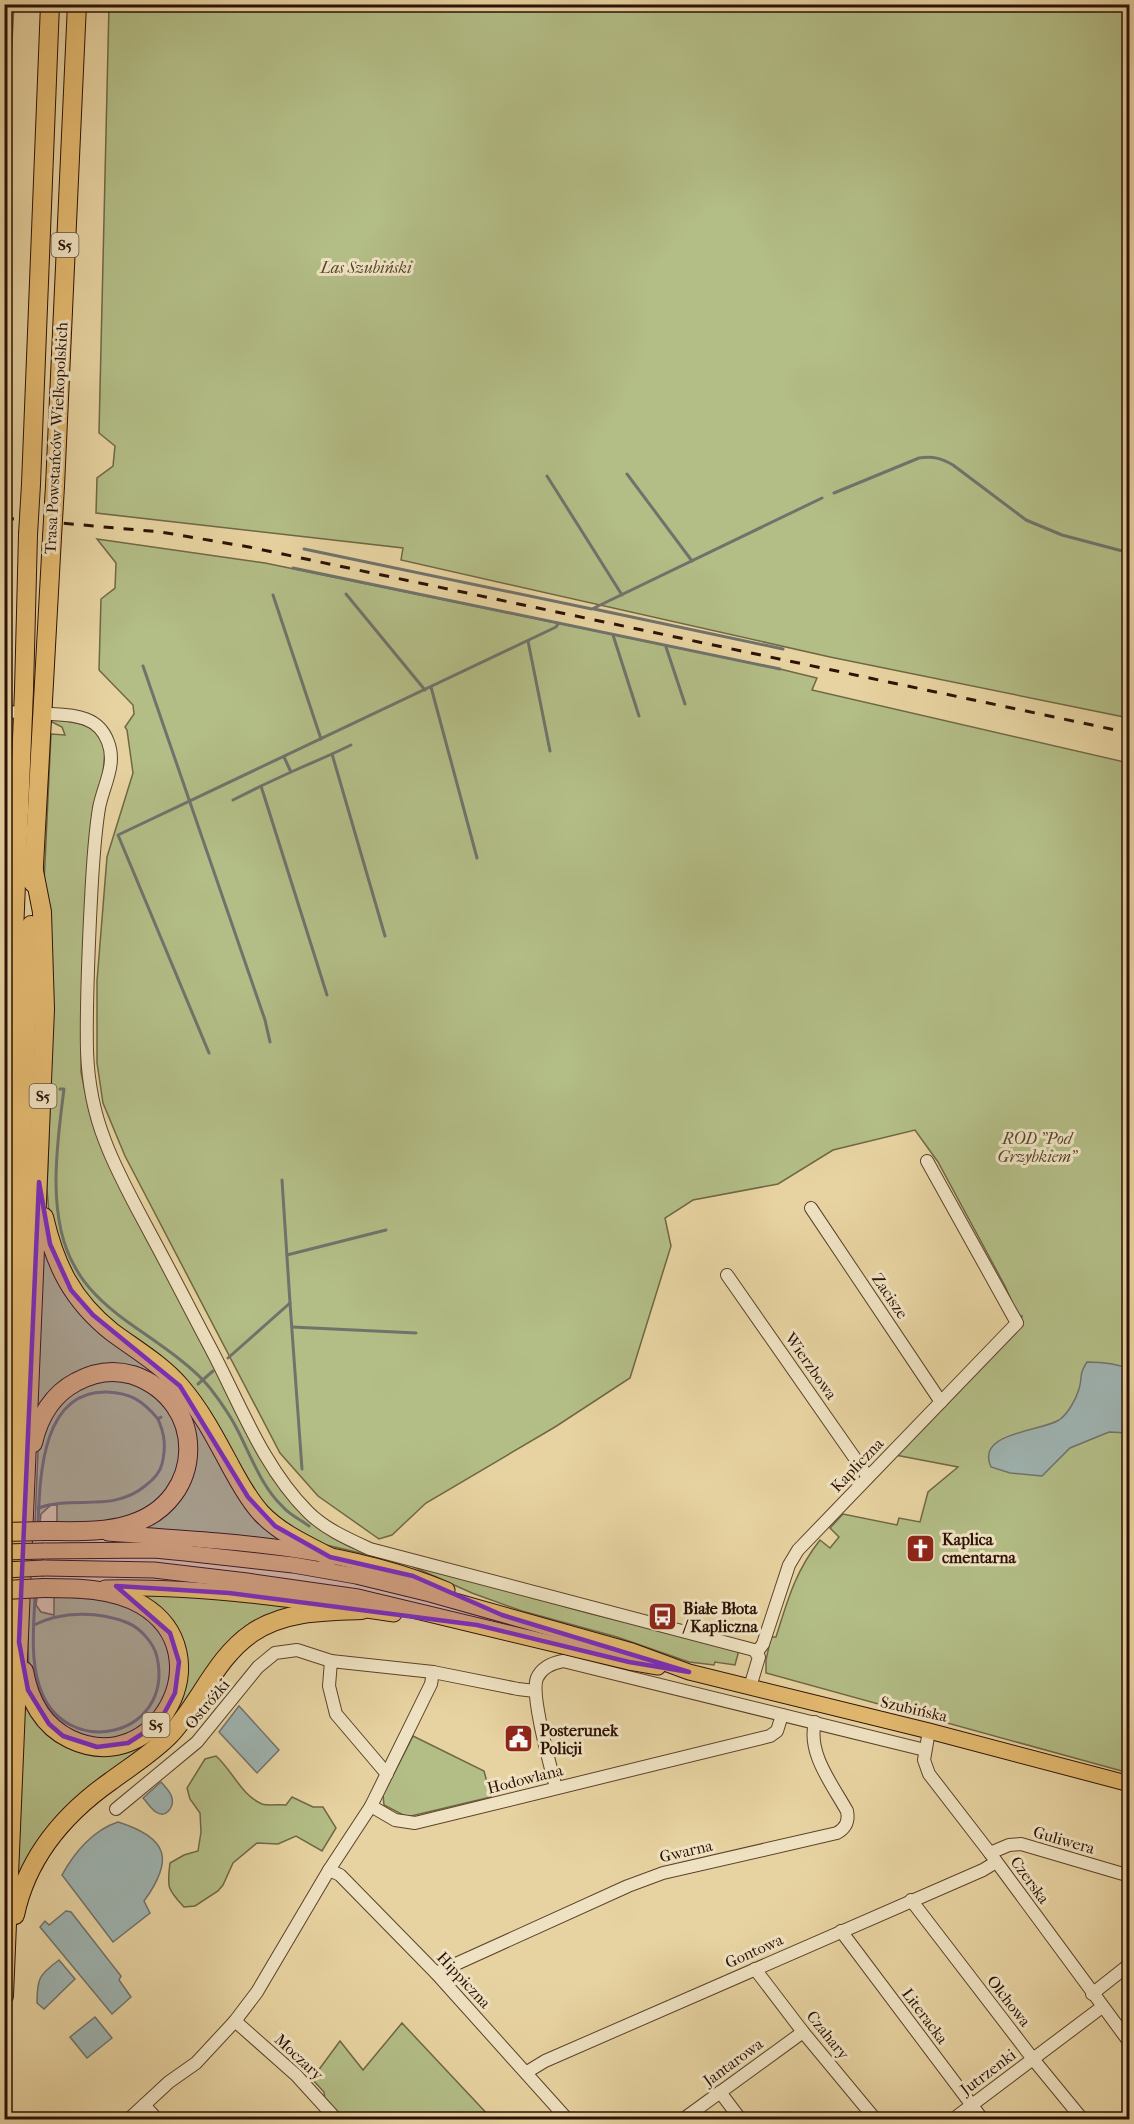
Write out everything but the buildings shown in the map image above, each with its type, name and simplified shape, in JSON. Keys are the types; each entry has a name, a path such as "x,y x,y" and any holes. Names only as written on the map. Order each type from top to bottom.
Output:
{"highway":[{"name":"Trasa Powstańców Wielkopolskich","path":"19,810 50,4"},
{"name":"Trasa Powstańców Wielkopolskich","path":"33,871 55,486 77,4"},
{"name":"S5","path":"4,910 19,810"},
{"path":"4,1175 19,810"},
{"name":"S5","path":"4,1589 44,1588 75,1588 125,1598 141,1605 153,1614 170,1633 179,1662 179,1679 168,1710 159,1723 128,1743 113,1746 97,1747 63,1736 36,1708 28,1690 19,1642 26,1477 39,1182 45,1009 42,912 33,871"},
{"path":"4,1589 33,871"},
{"path":"39,1182 50,1244 72,1290 93,1315 164,1370 180,1386 195,1406 248,1497 260,1512 291,1537 330,1557"},
{"path":"4,1532 103,1530 130,1524 149,1516 174,1494 182,1482 189,1450 188,1434 175,1405 161,1389 144,1379 124,1372 104,1371 86,1376 66,1387 56,1396 35,1432 26,1477"},
{"path":"6,1958 18,1899 34,1864 50,1839 74,1810 111,1780 151,1753 170,1735 231,1652 252,1633 291,1616 362,1610"},
{"path":"4,1996 19,1642"}],"main road":[{"path":"72,1531 216,1539 330,1557 413,1576 502,1615"},
{"path":"4,1552 154,1550 293,1565 395,1585 502,1615"},
{"path":"4,1570 44,1568 154,1570 358,1597 477,1625"},
{"path":"75,1588 140,1587 229,1593 477,1625"},
{"name":"Szubińska","path":"502,1615 633,1651 689,1672"},
{"name":"Szubińska","path":"477,1625 629,1662 689,1672 929,1731 1130,1784"}],"street":[{"path":"52,714 76,715 96,724 108,741 111,753 111,768 100,803 96,829 88,956 87,1053 91,1093 104,1139 123,1182 266,1457 290,1492 309,1513 330,1529 370,1549 757,1652"},
{"name":"Kapliczna","path":"750,1688 759,1657 757,1652 763,1644 789,1565 798,1550 1017,1323 927,1161"},
{"name":"Zacisze","path":"811,1208 941,1402"},
{"name":"Wierzbowa","path":"727,1275 868,1477"},
{"name":"Ostróżki","path":"116,1809 197,1742 258,1667 275,1653 297,1650 331,1661 433,1672 535,1691"},
{"path":"331,1661 329,1686 336,1714 387,1774"},
{"path":"556,1788 535,1691 537,1677 542,1671 548,1665 563,1661 925,1750"},
{"path":"128,2120 170,2082 196,2063 236,2021 257,1992 329,1870 371,1806 431,1684 433,1672"},
{"name":"Hodowlana","path":"371,1806 395,1820 415,1823 770,1736 777,1731 782,1715"},
{"name":"Gwarna","path":"436,1973 628,1886 663,1873 842,1830 846,1825 846,1811 814,1747 815,1722"},
{"name":"Czerska","path":"929,1731 924,1760 929,1774 1130,2043"},
{"name":"Guliwera","path":"993,1858 1000,1848 1021,1844 1130,1876"},
{"name":"Gontowa","path":"527,2072 545,2061 983,1870 993,1858"},
{"name":"Hippiczna","path":"329,1870 340,1875 436,1973 568,2120"},
{"name":"Olchowa","path":"912,1900 915,1907 1083,2120"},
{"name":"Literacka","path":"841,1931 983,2120"},
{"path":"1092,1994 1130,1964"},
{"name":"Czahary","path":"755,1969 803,2032 876,2120"},
{"name":"Jutrzenki","path":"952,2120 1102,2007"},
{"name":"Moczary","path":"236,2021 296,2075 337,2120"},
{"name":"Jantarowa","path":"682,2120 803,2032"},
{"path":"720,2092 741,2120"},
{"path":"144,2105 158,2120"}],"highlighted area":[{"path":"39,1182 50,1244 71,1290 93,1315 180,1386 248,1497 275,1526 330,1557 413,1576 502,1615 689,1672 629,1662 477,1625 229,1593 116,1586 170,1633 179,1662 175,1693 159,1723 128,1743 97,1747 63,1736 49,1724 28,1690 19,1642"}],"green space":[{"path":"4,5 14,5 5,166"},
{"name":"Las Szubiński","path":"109,5 1129,5 1129,718 830,657 401,560 403,548 96,513 97,478 113,466 115,446 99,433"},
{"name":"ROD \"Pod Grzybkiem\"","path":"97,539 265,563 780,669 817,678 812,690 1129,763 1130,928 1127,930 1129,929 1130,1546 1127,1561 1129,1556 1129,1773 766,1673 771,1637 776,1637 798,1575 820,1540 830,1548 839,1537 830,1528 843,1514 897,1525 899,1518 920,1522 928,1492 958,1467 890,1454 1019,1326 1022,1316 1018,1316 1005,1286 938,1162 915,1130 833,1150 778,1184 693,1200 665,1218 671,1246 630,1378 555,1427 426,1503 392,1535 379,1539 318,1496 280,1453 125,1156 103,1103 97,1063 97,981 107,857 133,773 125,727 134,714 133,705 99,670 101,599 115,588 116,563"},
{"path":"52,719 78,723 92,729 102,741 105,751 82,1019 81,1072 89,1110 101,1146 271,1476 289,1499 315,1525 351,1547 588,1613 739,1650 735,1665 689,1662 617,1637 522,1611 472,1593 407,1564 322,1544 303,1535 264,1508 199,1402 90,1300 64,1262 49,1214 47,1189 52,1048 44,884 51,734 65,735 62,727 52,722"},
{"path":"4,733 11,733 5,861"},
{"path":"43,1237 52,1262 159,1373 294,1547 131,1529 181,1494 183,1407 112,1365 35,1423"},
{"path":"104,1378 142,1384 178,1421 183,1459 166,1494 134,1516 96,1524 57,1523 57,1505 51,1505 41,1514 40,1523 35,1523 38,1451 49,1419 69,1393"},
{"path":"164,1593 299,1607 269,1616 162,1737 93,1787 13,1901 23,1686 50,1732 139,1743 185,1666 131,1594"},
{"path":"54,1596 121,1601 159,1626 172,1654 167,1699 136,1732 107,1741 76,1736 42,1707 29,1669 29,1597 37,1597 36,1605 41,1612 54,1615"},
{"path":"413,1736 484,1771 491,1797 407,1817 384,1805 383,1795"},
{"path":"216,1756 255,1800 265,1805 286,1805 292,1797 313,1807 323,1807 336,1828 322,1851 296,1836 278,1844 257,1843 233,1863 218,1891 195,1906 184,1907 174,1896 170,1887 170,1863 184,1855 198,1851 201,1832 200,1813 190,1799 187,1788 205,1759"},
{"path":"402,2023 492,2119 342,2119 325,2100 324,2092 312,2079 340,2041 363,2070"}],"water":[{"path":"1087,1362 1108,1363 1129,1369 1129,1433 1109,1432 1070,1448 1042,1476 1010,1473 991,1467 989,1455 992,1447 1000,1440 1050,1424 1066,1414 1078,1393"},
{"path":"239,1706 279,1750 257,1773 219,1732"},
{"path":"161,1782 172,1798 170,1808 163,1814 154,1811 143,1798"},
{"path":"118,1822 148,1835 157,1843 162,1862 160,1874 144,1901 150,1913 113,1942 62,1875 72,1859 92,1836"},
{"path":"66,1911 71,1912 121,1976 119,1980 131,1997 112,2014 40,1927 45,1921 49,1925"},
{"path":"59,1960 75,1979 44,2009 37,2003 39,1982 43,1974"},
{"path":"95,2017 112,2038 87,2058 70,2037"}],"waterway":[{"path":"834,493 919,458 937,458 953,465 1026,520 1062,535 1130,553"},
{"path":"627,474 692,561"},
{"path":"547,476 622,595"},
{"path":"304,549 592,609 822,498"},
{"path":"293,568 780,669"},
{"path":"346,594 425,690"},
{"path":"273,595 321,739"},
{"path":"594,609 783,649"},
{"path":"209,1053 118,835 556,627 558,624"},
{"path":"613,635 639,716"},
{"path":"528,641 550,751"},
{"path":"666,647 685,704"},
{"path":"143,666 265,1020 270,1042"},
{"path":"431,687 477,858"},
{"path":"332,754 351,745"},
{"path":"284,757 291,772 332,754 385,936"},
{"path":"291,772 261,786 327,995"},
{"path":"233,800 261,786"},
{"path":"60,1089 64,1089 57,1156 57,1203 60,1226 75,1267 104,1303 202,1379 214,1393 237,1429 268,1490 286,1510 309,1526"},
{"path":"228,1358 290,1303 282,1180"},
{"path":"287,1255 386,1230"},
{"path":"290,1303 302,1469"},
{"path":"292,1327 416,1333"},
{"path":"198,1384 213,1371"},
{"path":"38,1524 40,1484 48,1440 57,1421 69,1405 85,1395 107,1392 123,1394 136,1399 158,1419"},
{"path":"38,1508 52,1504 120,1499 145,1486 156,1476 162,1464 164,1441 158,1419 161,1417"},
{"path":"34,1625 56,1617 81,1614 105,1616 137,1628 150,1641 157,1657 158,1685 149,1706 134,1722 113,1730 91,1731 70,1724 51,1709 39,1685 34,1663 33,1640 35,1594"}],"railway":[{"path":"4,518 161,532 249,547 1130,733"}],"place":[{"name":"Kaplica cmentarna","path":"921,1548"},
{"name":"Białe Błota / Kapliczna","path":"662,1617"},
{"name":"Posterunek Policji","path":"519,1739"}]}
